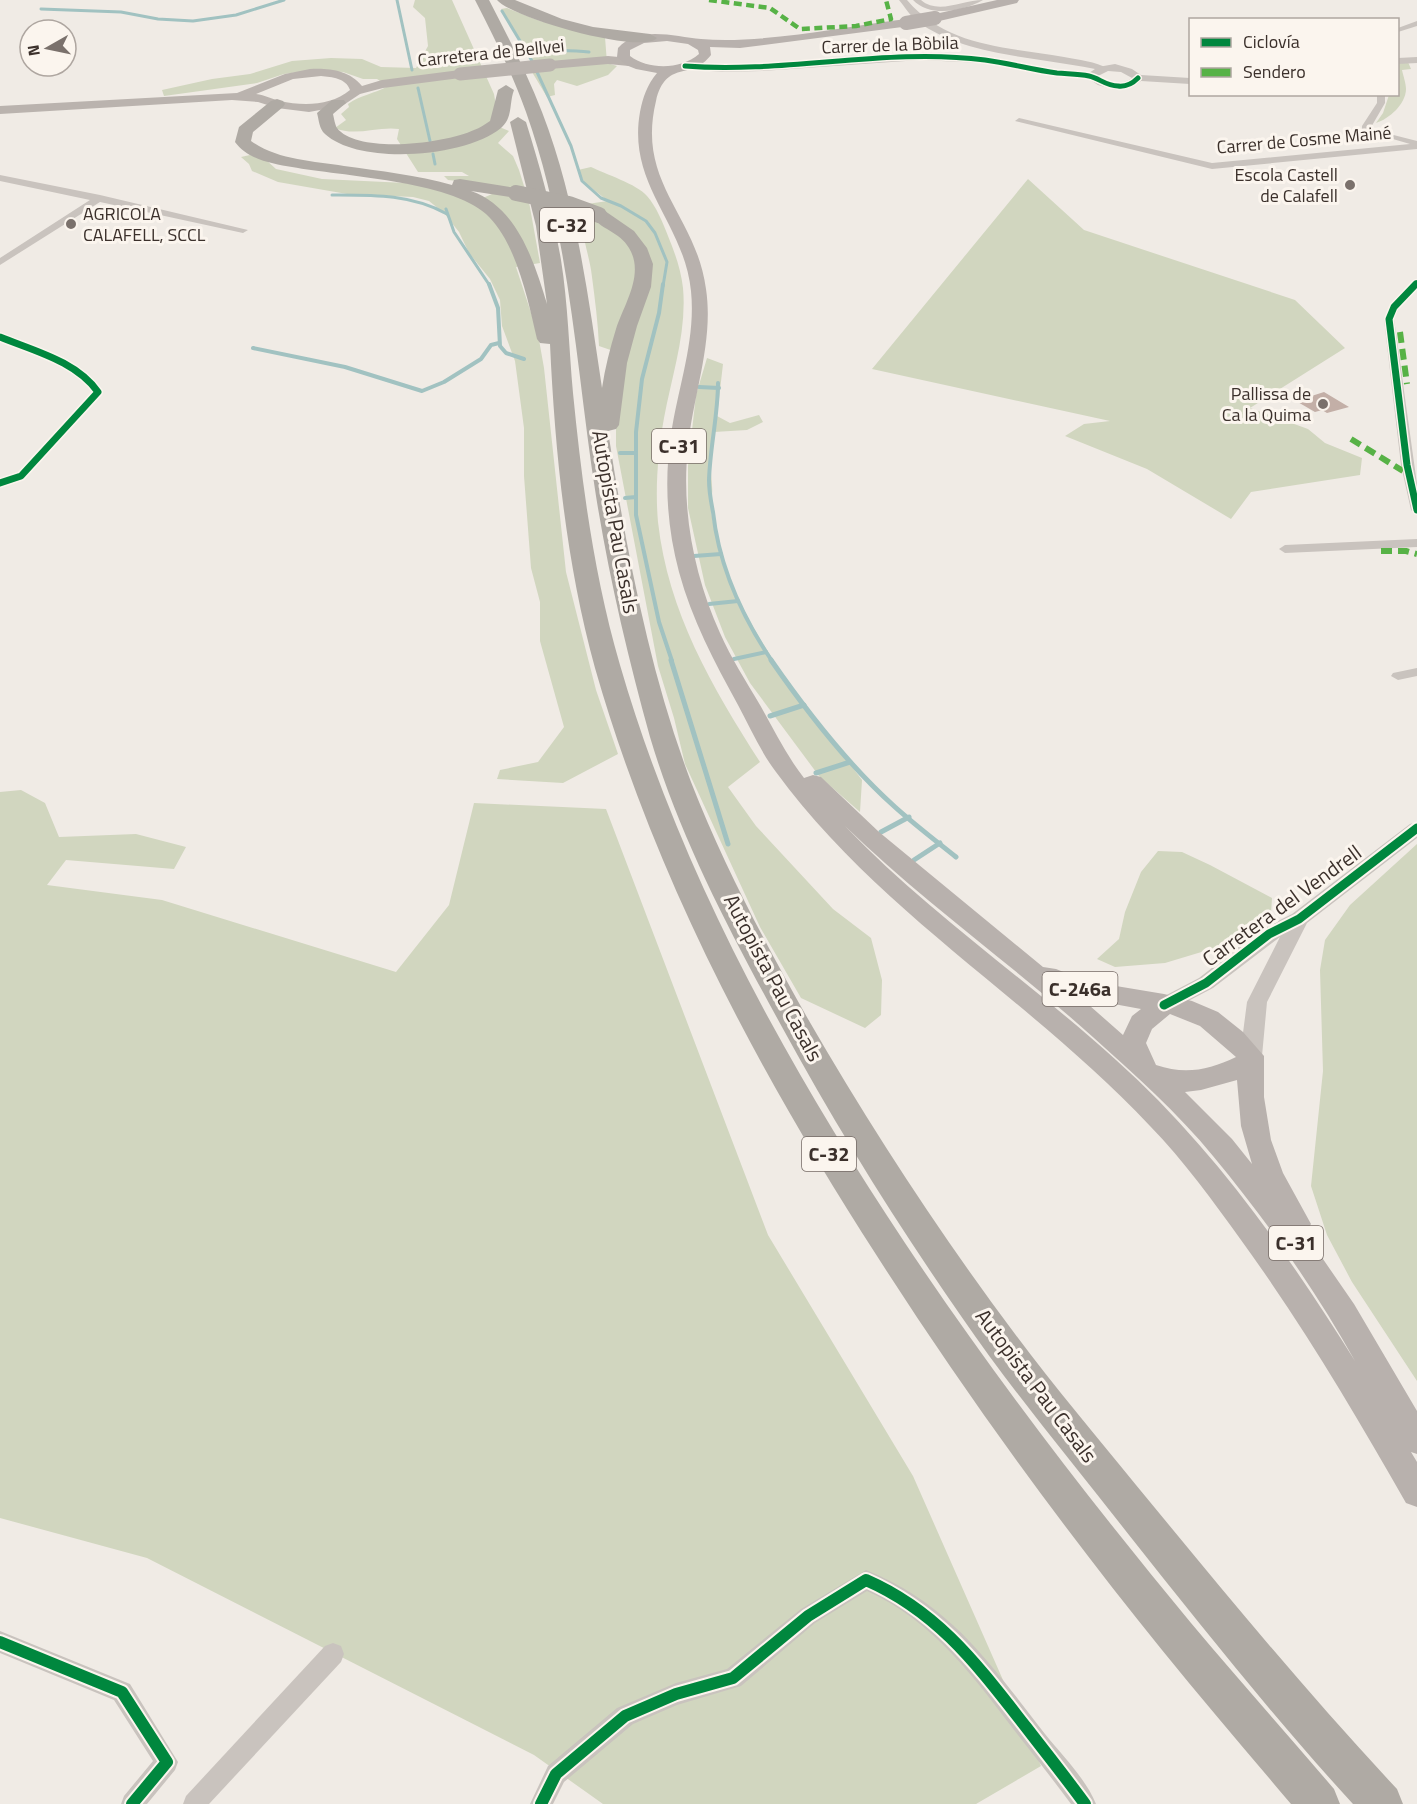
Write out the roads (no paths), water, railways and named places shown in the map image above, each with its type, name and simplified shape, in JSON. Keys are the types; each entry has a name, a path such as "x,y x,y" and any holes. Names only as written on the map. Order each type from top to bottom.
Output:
{"highway":[{"path":"464,0 483,38"},
{"name":"Autopista Pau Casals","path":"482,0 504,40 529,96 558,187 574,260 602,465 629,608 651,692 683,794 736,912 788,1014 859,1133 964,1291 1029,1380 1231,1632 1382,1804"},
{"path":"504,0 533,14 576,27 620,36 650,38"},
{"name":"Autopista Pau Casals","path":"492,59 523,138 543,210 560,326 563,392 583,556 607,663 627,731 659,819 710,936 760,1034 831,1157 966,1362 1158,1614 1319,1804"},
{"path":"338,103 325,113 326,125 336,135 362,145 389,149 416,149 451,145 482,134 497,123 502,114 502,96 506,90"},
{"path":"280,104 273,115 251,130 248,137 252,147 270,155 302,156 345,162 396,174 569,204 599,215 634,241 644,264 640,288 618,359 611,397 610,443 602,465"},
{"path":"280,104 245,130 243,142 253,152 282,160 454,190 476,199 490,209 500,220 528,273 563,392"}],"main road":[{"path":"644,67 671,69 686,66 702,51 906,23 1013,0"},
{"path":"655,84 653,75 644,67 625,57 628,45 650,38 676,38 702,51"},
{"name":"Carretera de Bellvei","path":"354,86 625,57"},
{"path":"655,84 661,75 671,69"},
{"path":"0,111 232,96 296,74 338,75 354,86 348,98 323,107 280,104 232,96"},
{"name":"C-31","path":"655,84 643,127 642,148 657,189 690,253 697,278 699,297 698,341 676,465 675,489 679,527 683,555 703,617 720,655 779,761 810,802 874,868 914,905 1071,1035 1150,1108 1208,1174 1270,1256 1337,1355 1417,1492"},
{"path":"269,85 264,93 280,104"},
{"path":"0,120 146,102"},
{"name":"C-31","path":"746,699 810,779 842,811 905,867 1103,1031 1185,1108 1222,1147 1276,1215 1344,1313 1417,1440"},
{"path":"966,948 1000,964 1041,993 1122,1063 1167,1081 1194,1082 1223,1076 1251,1059"},
{"name":"C-246a","path":"1005,950 1060,983 1100,996 1164,1005"},
{"path":"1270,1256 1219,1165 1147,1086 1133,1043 1141,1023 1164,1005 1204,1016 1230,1035 1251,1059 1249,1073 1254,1118 1266,1166 1301,1233 1352,1308 1417,1417"}],"street":[{"path":"903,0 916,17 950,35 988,47 1104,69"},
{"path":"917,0 928,8 937,9 979,0"},
{"path":"1399,30 1417,23"},
{"path":"702,51 716,65 742,69"},
{"name":"Carrer de la Bòbila","path":"742,69 920,57 984,60 1056,73 1092,76 1098,82 1114,86 1132,84 1138,78"},
{"path":"1399,61 1417,60"},
{"path":"686,66 742,69"},
{"path":"1092,76 1094,72 1104,69"},
{"name":"Carrer de la Bòbila","path":"1104,69 1126,70 1134,73 1138,78 1189,81"},
{"path":"1380,96 1381,103 1366,126 1366,130 1376,134 1406,138 1417,145"},
{"name":"Carrer de Cosme Mainé","path":"1019,121 1212,166 1417,145"},
{"path":"0,178 243,230"},
{"path":"0,262 100,198"},
{"path":"1417,283 1394,307 1389,319 1407,465 1417,510"},
{"path":"0,337 74,369 93,382 98,392 21,476 0,483"},
{"path":"1284,549 1417,543"},
{"path":"1398,676 1417,672"},
{"name":"Carretera del Vendrell","path":"1164,1005 1206,983 1269,934 1299,919 1417,828"},
{"name":"Carretera del Vendrell","path":"1251,1059 1257,1002 1299,919"},
{"path":"542,1804 556,1774 625,1716 676,1694 734,1678 808,1616 866,1580 890,1589 933,1619 985,1672 1081,1802"},
{"path":"0,1642 122,1692 167,1762 132,1804"},
{"path":"194,1804 333,1654"}],"waterway":[{"path":"41,9 121,12 158,19 193,21 236,15 284,0"},
{"path":"397,0 412,70"},
{"path":"502,11 524,48"},
{"path":"524,48 589,52"},
{"path":"524,48 532,61"},
{"path":"537,72 571,146 582,181 601,198 621,206 646,221 655,233 667,262 663,286"},
{"path":"418,88 430,141"},
{"path":"433,154 435,164"},
{"path":"332,195 405,199 433,207 447,214"},
{"path":"446,209 454,232 489,285"},
{"path":"636,497 636,432 642,379 659,313 663,284"},
{"path":"489,285 498,308 500,346 506,353 524,359"},
{"path":"253,348 345,367 422,391 444,382 481,359 491,345 499,343"},
{"path":"718,383 718,388"},
{"path":"699,387 718,388"},
{"path":"718,388 709,480 721,554"},
{"path":"620,453 635,453"},
{"path":"625,498 636,497"},
{"path":"636,497 636,515 659,622 672,661"},
{"path":"694,556 721,554"},
{"path":"721,554 738,601"},
{"path":"709,604 738,601"},
{"path":"738,601 772,661"},
{"path":"734,659 766,652"},
{"path":"671,660 728,844"},
{"path":"771,660 804,705"},
{"path":"770,716 804,705"},
{"path":"804,705 861,774 908,818"},
{"path":"816,773 850,762"},
{"path":"881,832 908,818"},
{"path":"908,818 939,843"},
{"path":"914,860 939,843"},
{"path":"939,843 956,857"}],"place":[{"name":"Escola Castell de Calafell","path":"1350,185"},
{"name":"AGRICOLA CALAFELL, SCCL","path":"71,224"},
{"name":"Pallissa de Ca la Quima","path":"1323,404"}]}
